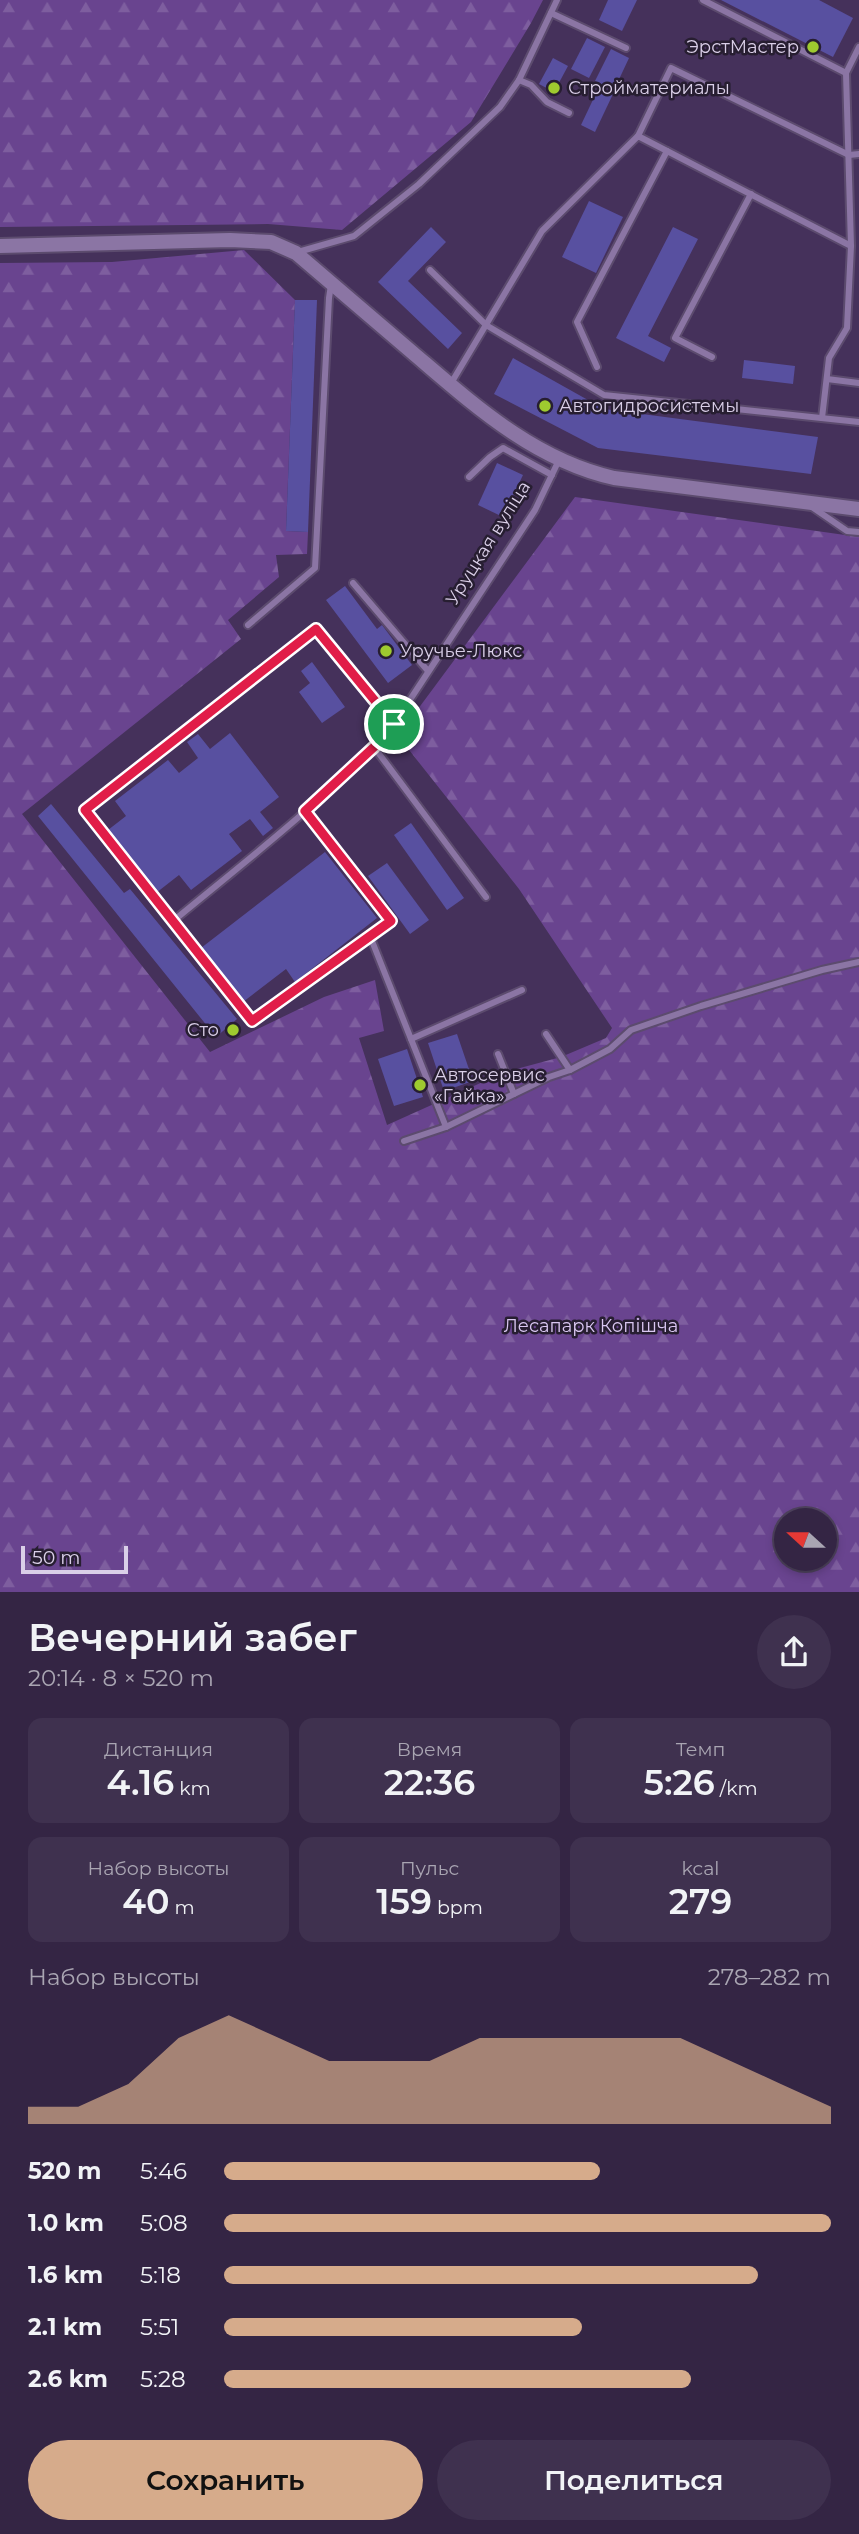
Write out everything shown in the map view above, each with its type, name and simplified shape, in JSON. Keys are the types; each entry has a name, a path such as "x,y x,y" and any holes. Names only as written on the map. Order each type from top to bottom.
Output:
{"street":[{"path":"0,246 230,240 271,242 296,253 450,385 526,443 559,460 614,478 859,509"}],"lane":[{"path":"296,253 354,236 419,184 500,107 519,80 557,0"},
{"path":"703,0 846,73"},
{"path":"551,13 626,48"},
{"path":"822,418 829,358 846,328 851,246 846,73 859,47"},
{"path":"450,385 542,231 638,136 671,68 849,155 859,154"},
{"path":"519,80 531,85 547,102 569,113"},
{"path":"638,136 851,246"},
{"path":"597,367 577,323 667,151"},
{"path":"712,357 675,338 751,194"},
{"path":"430,270 486,325 604,395 859,422"},
{"path":"248,625 315,568 329,298 332,284"},
{"path":"827,379 859,383"},
{"path":"469,477 503,448 552,475"},
{"name":"Уруцкая вуліца","path":"172,922 305,811 374,747 394,724 534,510 559,460"},
{"path":"804,502 847,530 859,532"},
{"path":"353,583 428,671"},
{"path":"305,811 391,921 252,1021 85,810 316,629 394,724"},
{"path":"374,747 486,897"},
{"path":"370,936 446,1127"},
{"path":"404,1141 446,1127 549,1077 570,1070 610,1049 631,1030 701,1006 822,970 859,962"},
{"path":"411,1040 522,990"},
{"path":"546,1034 570,1070"},
{"path":"498,1054 514,1094"}],"green space":[{"path":"0,0 543,0 471,122 342,230 268,224 0,227"},
{"name":"Лесапарк Копішча","path":"244,250 295,300 286,531 308,532 307,554 276,555 279,577 228,620 241,639 22,814 210,1052 324,997 375,980 384,1031 359,1038 387,1125 505,1072 561,1057 606,1038 612,1028 519,889 398,736 575,497 859,537 859,1592 0,1592 0,263 112,262"}],"building":[{"path":"608,0 637,0 622,31 599,20"},
{"path":"721,0 819,0 853,18 833,57"},
{"path":"587,38 605,47 589,78 571,69"},
{"path":"611,49 629,58 614,90 595,81"},
{"path":"553,58 568,66 554,92 539,84"},
{"path":"599,87 613,94 595,132 581,125"},
{"path":"589,201 623,217 596,273 562,257"},
{"path":"431,227 446,242 408,281 462,333 448,349 378,282"},
{"path":"673,227 698,239 648,336 671,348 664,362 616,338"},
{"path":"295,300 317,300 308,532 286,531"},
{"path":"513,358 604,409 818,437 811,474 598,448 494,394"},
{"path":"744,360 795,366 793,384 742,378"},
{"path":"497,463 523,475 503,517 478,505"},
{"path":"345,586 377,629 382,625 412,665 388,683 326,600"},
{"path":"312,662 345,707 322,723 299,692 310,683 301,671"},
{"path":"230,733 279,797 260,812 273,828 263,836 250,819 229,834 242,851 191,890 179,875 156,893 108,830 126,816 115,801 168,760 179,773 198,758 187,742 198,734 210,749"},
{"path":"51,804 124,893 130,889 237,1019 216,1037 38,816"},
{"path":"411,823 464,898 447,910 394,835"},
{"path":"325,852 377,918 295,982 286,969 243,1002 201,948"},
{"path":"387,863 429,920 410,934 368,876"},
{"path":"457,1034 473,1081 444,1091 428,1043"},
{"path":"407,1049 423,1097 394,1106 378,1059"}],"place":[{"name":"ЭрстМастер","path":"813,47"},
{"name":"Стройматериалы","path":"554,88"},
{"name":"Автогидросистемы","path":"545,406"},
{"name":"Уручье-Люкс","path":"386,651"},
{"name":"Сто","path":"233,1030"},
{"name":"Автосервис «Гайка»","path":"420,1085"}],"route":[{"path":"316,629 394,724 374,747 305,811 391,921 252,1021 85,810 316,629"}]}
